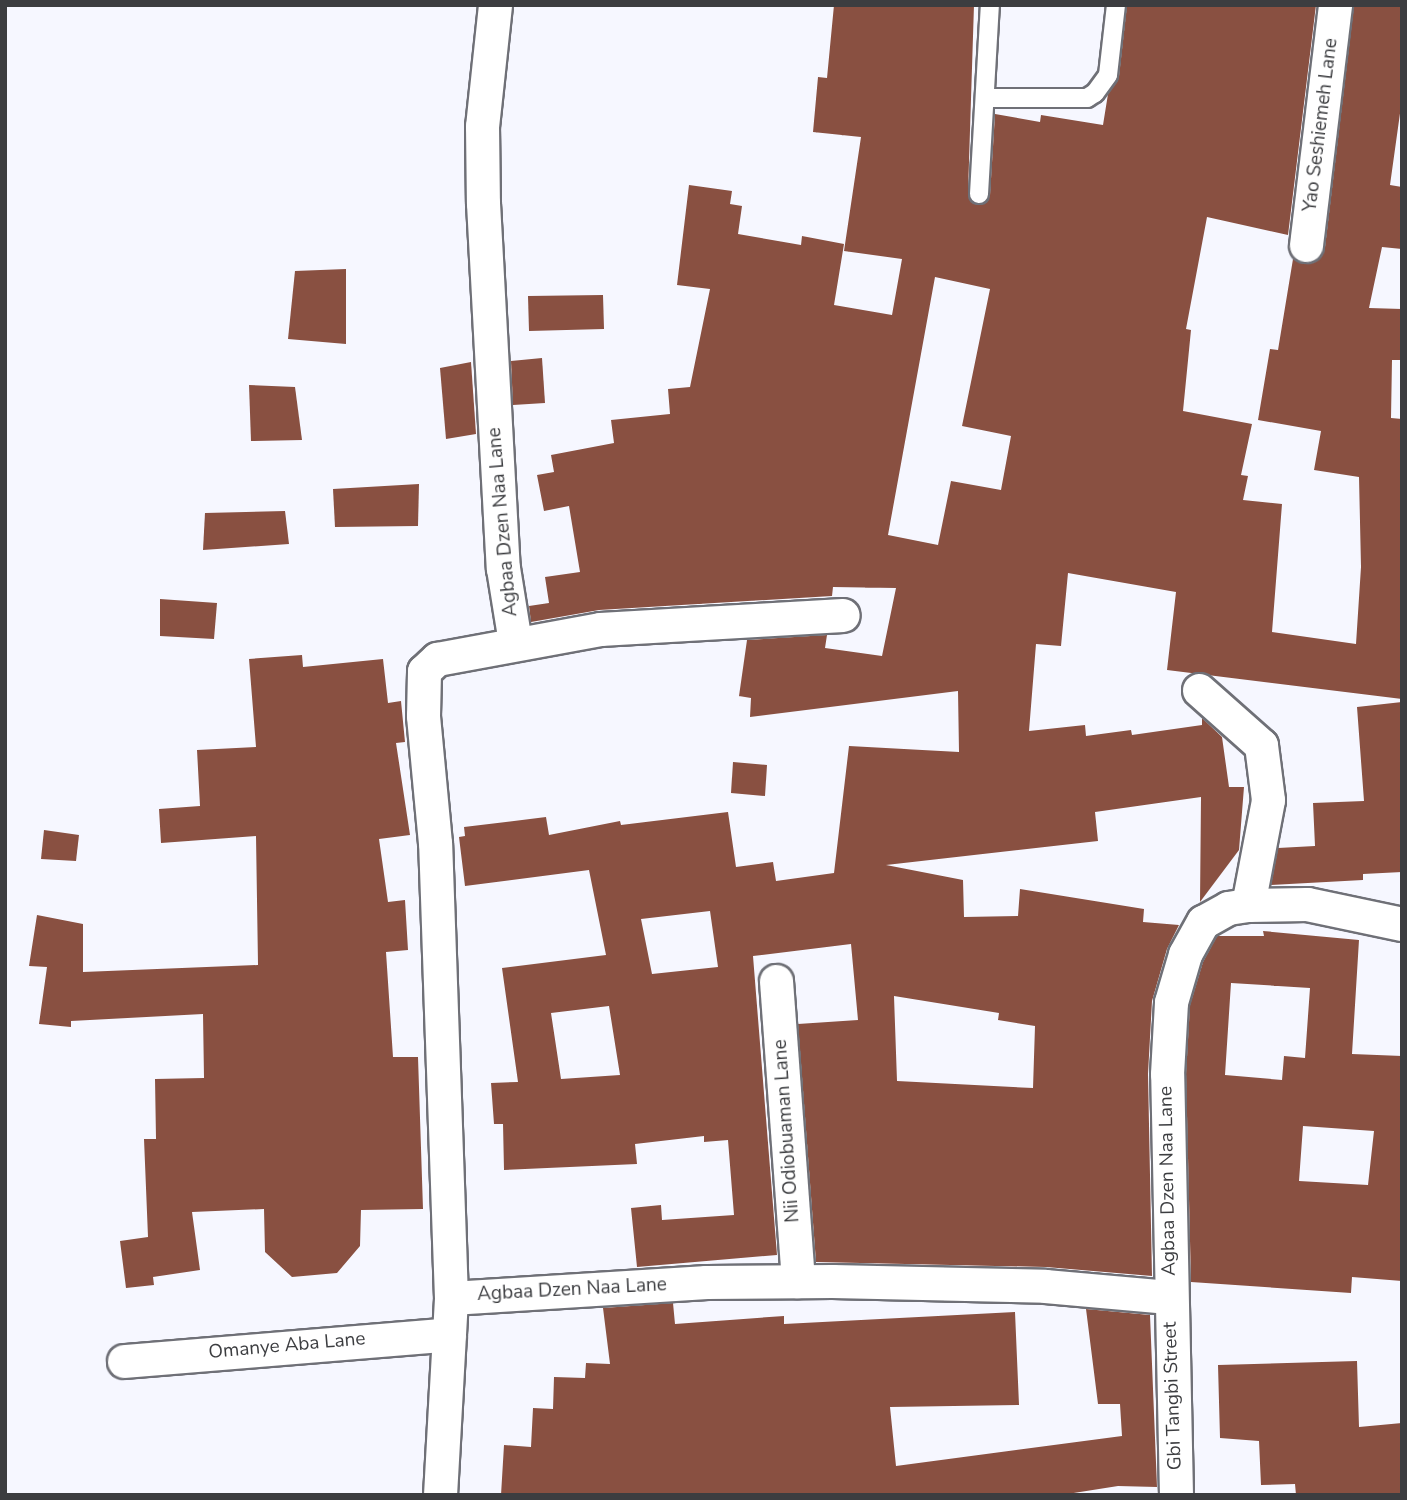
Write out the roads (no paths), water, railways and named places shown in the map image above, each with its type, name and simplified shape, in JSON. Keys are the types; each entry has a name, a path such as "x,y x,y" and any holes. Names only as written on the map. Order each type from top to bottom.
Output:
{"street":[{"name":"Agbaa Dzen Naa Lane","path":"495,5 482,126 483,203 503,568 515,642 437,659 424,671 421,684 435,843 451,1297 798,1281 1045,1286 1169,1297 1167,1074 1171,1002 1185,954 1203,922 1228,908 1307,904 1402,924"},
{"name":"Yao Seshiemeh Lane","path":"1306,245 1335,5"},
{"path":"515,642 666,622 843,615"},
{"path":"1199,690 1261,745 1268,800 1248,905"},
{"name":"Nii Odiobuaman Lane","path":"776,981 798,1281"},
{"path":"440,1495 451,1297"},
{"name":"Gbi Tangbi Street","path":"1169,1297 1176,1495"},
{"name":"Omanye Aba Lane","path":"124,1361 449,1334"}],"lane":[{"path":"979,194 990,5"},
{"path":"985,98 1087,98 1096,93 1108,75 1116,5"}]}
